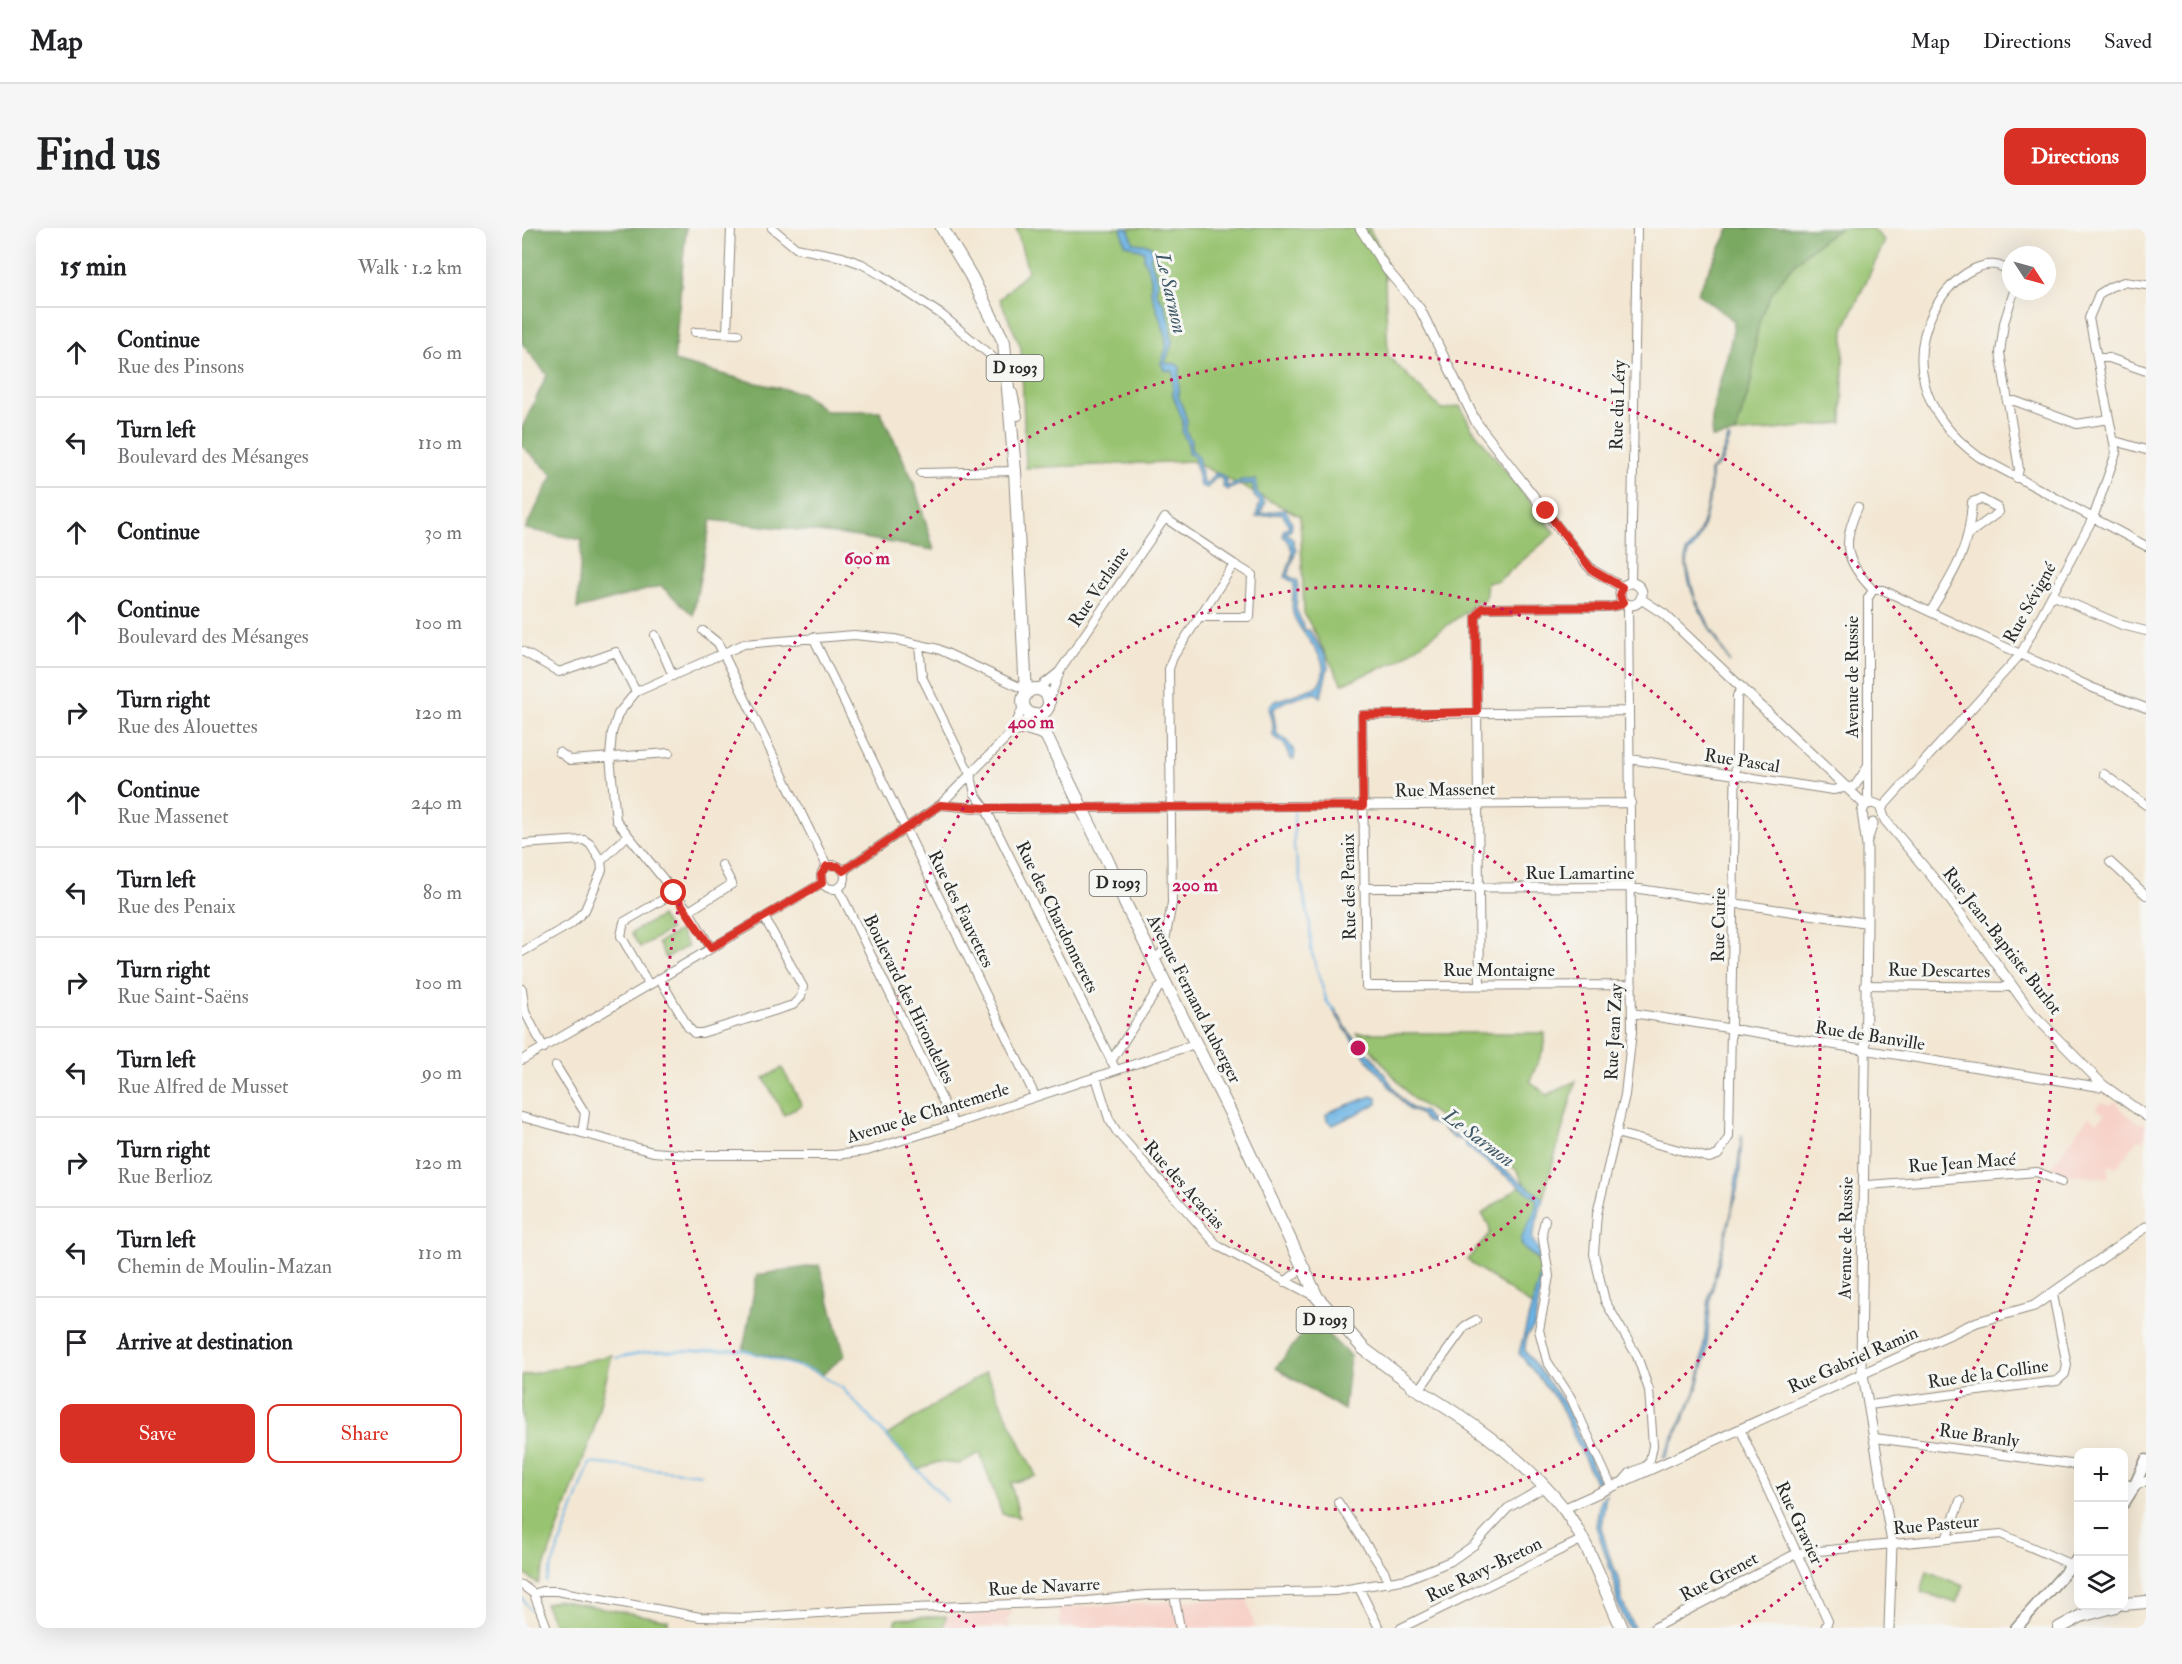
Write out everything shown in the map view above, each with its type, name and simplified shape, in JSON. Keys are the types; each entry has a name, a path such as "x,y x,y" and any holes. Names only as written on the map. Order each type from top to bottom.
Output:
{"main road":[{"name":"D 1093","path":"942,228 1009,335 1014,362 1020,444 1015,471"},
{"name":"D 1093","path":"971,276 1004,342 1008,370 1026,670"},
{"path":"1026,670 1031,702 1050,698"},
{"name":"Avenue Fernand Auberger","path":"1031,702 1165,984 1235,1121 1311,1294"},
{"name":"Avenue Fernand Auberger","path":"1276,1213 1297,1272 1311,1294 1364,1349 1419,1390 1491,1438 1543,1488"},
{"path":"2124,1502 2129,1485 2146,1460"},
{"name":"D 1093","path":"1543,1488 1563,1509 1581,1540 1622,1628"},
{"path":"2016,1628 2074,1562"},
{"path":"2128,1604 2146,1602"},
{"path":"2059,1628 2081,1616 2100,1610"}],"street":[{"path":"727,333 731,228"},
{"path":"772,228 796,248 842,257 862,264 942,315 1008,370 1018,416"},
{"path":"1360,228 1387,270 1420,309 1476,423 1592,570 1641,589 1641,599"},
{"name":"Rue du Léry","path":"1626,585 1636,228"},
{"path":"2002,266 1991,262 1982,263 1965,271 1947,285 1935,302 1920,341 1924,379 1937,415 1960,442 2017,478 2146,546"},
{"path":"2146,285 2124,282 2099,294 2089,318 2115,441 2146,450"},
{"path":"2011,300 2004,323 2000,353 2019,469 2017,478"},
{"path":"695,332 738,334"},
{"path":"2097,358 2109,358 2146,371"},
{"path":"2007,402 2015,401 2077,424 2109,419"},
{"name":"Rue Sévigné","path":"1875,817 2020,655 2093,518 2116,453 2115,441"},
{"path":"921,473 1015,471"},
{"path":"1930,612 1964,554 1970,533 1972,502 1981,499 1998,508 1999,512 1994,517 1970,533"},
{"path":"1858,507 1848,529 1847,546 1855,569 1873,590 1883,590 2092,688 2146,708"},
{"name":"Rue Verlaine","path":"1012,732 1031,702 1059,672 1165,518 1234,564"},
{"path":"1154,960 1163,951 1172,903 1169,669 1173,657 1199,617 1234,564 1252,574 1251,617 1199,617"},
{"path":"1625,603 1620,596 1626,585"},
{"name":"Avenue de Russie","path":"1873,590 1869,598 1868,804 1862,812 1875,817 1867,846 1861,1363 1892,1543 1889,1628"},
{"path":"2052,595 2122,625 2146,631"},
{"path":"1480,985 1476,617 1482,608 1609,607 1636,603 1641,599"},
{"path":"1641,599 1664,614 1868,804 1875,817"},
{"name":"Rue Jean Zay","path":"1625,603 1631,803 1632,1013 1625,1095 1597,1214 1594,1254 1598,1280 1605,1301 1644,1371 1649,1390 1653,1446 1661,1464"},
{"path":"703,631 718,644 723,653 827,866"},
{"path":"655,635 673,676"},
{"path":"711,948 689,911 616,820 610,757 612,733 618,714 636,692 744,644 854,635 919,645 972,663 1010,682 1031,702 1012,732 940,805 843,871"},
{"name":"Rue des Fauvettes","path":"813,637 1035,1096"},
{"name":"Rue des Chardonnerets","path":"919,645 922,677 971,776 975,794 986,808 1116,1071"},
{"path":"522,651 555,670 565,672 616,652 636,692"},
{"path":"1010,682 1026,670"},
{"name":"Rue Verlaine","path":"1050,698 1059,672"},
{"name":"Rue Curie","path":"1616,1133 1712,1157 1718,1155 1729,1137 1733,1030 1737,696 1743,688"},
{"path":"1477,712 1629,711"},
{"name":"Rue des Penaix","path":"1366,986 1362,715 1477,712"},
{"path":"1012,732 1026,730 1047,737"},
{"path":"559,752 570,760 669,753"},
{"name":"Rue Pascal","path":"1630,759 1833,790 1849,787"},
{"path":"1849,787 1855,786 1860,781 1868,766"},
{"path":"2104,774 2146,805"},
{"name":"Rue Massenet","path":"940,805 986,808 1080,808 1631,803"},
{"name":"Rue Jean-Baptiste Burlot","path":"1875,817 1891,827 1944,891 2032,1013 2103,1085 2146,1114"},
{"path":"601,861 627,836"},
{"path":"522,844 584,840 590,844 601,861 602,870 580,918 522,952"},
{"path":"2110,862 2146,895"},
{"path":"689,911 732,884 722,865"},
{"path":"827,866 838,866 843,871 844,882 838,888 827,888 822,883 821,875 827,866"},
{"path":"522,1060 822,883"},
{"name":"Rue Lamartine","path":"1363,888 1632,887 1867,923"},
{"name":"Boulevard des Hirondelles","path":"838,888 954,1124"},
{"path":"649,985 621,936 624,922 674,893"},
{"path":"660,979 687,1026 694,1032 702,1033 793,1005 801,997 803,987 764,917"},
{"path":"1111,1060 1158,989 1165,984"},
{"name":"Rue Montaigne","path":"1366,986 1632,985"},
{"name":"Rue Descartes","path":"1865,985 2012,987"},
{"path":"522,989 525,1012 544,1048"},
{"name":"Rue de Banville","path":"1632,1013 2100,1087 2103,1085"},
{"name":"Avenue de Chantemerle","path":"522,1117 653,1152 690,1155 836,1155 867,1151 1195,1044"},
{"path":"556,1066 585,1113 582,1133"},
{"name":"Rue des Acacias","path":"1096,1077 1109,1119 1117,1132 1203,1233 1230,1254 1311,1294"},
{"name":"Rue Jean Macé","path":"1863,1189 1869,1185 2037,1172 2062,1182"},
{"path":"1545,1220 1542,1233 1549,1276 1539,1330 1544,1351 1549,1365 1571,1398 1611,1486"},
{"name":"Rue Gabriel Ramin","path":"1563,1509 1977,1322 2021,1311 2052,1295 2146,1227"},
{"path":"1285,1282 1297,1272"},
{"name":"Rue de la Colline","path":"1869,1405 2057,1381 2065,1374 2067,1365 2052,1295"},
{"path":"1419,1390 1465,1326 1476,1320"},
{"name":"Rue Gravier","path":"1740,1429 1828,1622 1825,1628"},
{"name":"Rue Branly","path":"1875,1438 2074,1464"},
{"path":"1623,1481 1630,1473 1646,1466 1653,1446"},
{"path":"2129,1485 2146,1481"},
{"name":"Rue de Navarre","path":"534,1594 542,1591 557,1592 700,1617 744,1618 865,1610 1087,1601 1174,1594 1336,1591 1388,1583 1430,1571 1460,1556 1508,1508 1543,1488"},
{"path":"1946,1539 1960,1501"},
{"path":"1338,1502 1385,1573 1388,1583"},
{"name":"Rue Pasteur","path":"1797,1553 2001,1534 2074,1561"},
{"name":"Rue Ravy-Breton","path":"1401,1628 1581,1540"},
{"name":"Rue Grenet","path":"1654,1628 1669,1624 1797,1553"},
{"path":"522,1585 534,1594 547,1628"},
{"path":"1359,1588 1379,1628"},
{"path":"1174,1594 1180,1628"}],"shaded area":[{"path":"2114,1101 2119,1105 2118,1107 2140,1124 2142,1122 2146,1125 2146,1134 2142,1141 2138,1139 2118,1166 2108,1166 2108,1178 2068,1175 2050,1168 2089,1116 2098,1122 2105,1114 2096,1109 2101,1102 2111,1105"},
{"path":"1247,1597 1255,1628 1060,1628 1059,1608"},
{"path":"1013,1611 1006,1621 1011,1624 1008,1628 943,1628 946,1616"}],"green space":[{"path":"522,228 686,228 674,361 802,393 826,411 880,411 913,480 934,550 852,536 711,520 693,615 661,586 577,609 582,540 525,529 553,475 522,446 522,428 547,375 522,343"},
{"path":"1016,228 1369,228 1384,257 1388,356 1442,410 1460,406 1471,427 1555,533 1498,581 1487,582 1485,600 1476,601 1470,609 1396,662 1342,684 1304,613 1300,516 1192,461 1026,468 1021,348 1000,299 1028,271"},
{"path":"1730,228 1841,228 1813,247 1777,285 1761,316 1751,382 1735,434 1712,438 1713,408 1729,351 1734,321 1697,293"},
{"path":"1841,228 1872,228 1885,241 1844,329 1842,423 1735,434 1748,395 1757,332 1768,300 1777,285 1800,259"},
{"path":"661,916 670,930 640,947 631,933"},
{"path":"679,931 688,946 666,958 658,943"},
{"path":"1357,1033 1545,1033 1545,1045 1530,1081 1547,1095 1576,1081 1543,1198 1521,1244 1540,1265 1540,1278 1532,1306 1467,1260 1490,1233 1489,1225 1482,1214 1524,1183 1517,1170 1412,1098"},
{"path":"782,1068 802,1105 784,1115 764,1078"},
{"path":"819,1265 845,1355 822,1375 777,1358 743,1350 757,1275"},
{"path":"1313,1320 1350,1356 1344,1410 1276,1368"},
{"path":"612,1355 593,1432 538,1584 522,1572 522,1376"},
{"path":"986,1372 1036,1476 1011,1483 1019,1517 1002,1514 980,1453 959,1464 938,1462 917,1470 886,1436"},
{"path":"1927,1571 1963,1586 1956,1603 1921,1592"},
{"path":"557,1600 668,1620 668,1628 555,1628 545,1604"},
{"path":"946,1616 943,1628 896,1628 896,1619"}],"water":[{"path":"1121,228 1128,228 1134,243 1150,245 1153,251 1150,258 1157,279 1156,293 1164,304 1170,323 1172,343 1165,363 1176,364 1180,367 1178,395 1187,420 1186,431 1191,441 1191,449 1198,456 1203,483 1207,484 1214,474 1218,473 1225,477 1227,487 1242,480 1256,480 1257,492 1265,503 1260,514 1285,509 1292,523 1291,530 1286,533 1292,538 1296,550 1288,576 1298,581 1296,609 1305,630 1309,630 1326,656 1328,667 1321,697 1316,693 1299,697 1282,703 1273,710 1277,734 1286,740 1295,752 1294,759 1291,759 1285,745 1273,736 1269,707 1273,702 1316,687 1322,678 1323,669 1317,651 1298,625 1293,612 1294,583 1285,577 1292,551 1283,536 1283,531 1289,526 1282,513 1256,517 1260,502 1254,496 1253,484 1242,484 1227,490 1223,487 1222,479 1217,476 1207,488 1200,486 1194,456 1188,454 1188,444 1182,432 1183,421 1173,395 1173,371 1164,370 1161,363 1166,349 1166,336 1151,292 1151,277 1144,259 1144,251 1125,244"},
{"path":"1728,438 1730,439 1721,463 1711,471 1708,502 1710,471 1719,463"},
{"path":"1708,504 1703,528 1694,547 1688,553 1687,566 1695,598 1730,663 1707,624 1694,596 1689,582 1686,567 1686,552 1697,536"},
{"path":"1335,1009 1350,1034 1374,1059 1400,1097 1411,1108 1424,1112 1430,1120 1441,1121 1450,1133 1464,1137 1469,1144 1543,1198 1532,1239 1543,1257 1544,1273 1534,1327 1526,1337 1525,1351 1565,1404 1600,1482 1596,1484 1559,1403 1519,1353 1541,1271 1538,1258 1527,1252 1521,1240 1532,1218 1537,1199 1467,1147 1463,1140 1453,1138 1439,1125 1427,1122 1420,1114 1408,1109 1354,1043 1333,1010"},
{"path":"1372,1096 1377,1098 1377,1104 1333,1125 1327,1120 1326,1115 1331,1111"},
{"path":"1742,1134 1739,1182 1711,1296 1706,1356 1697,1390 1665,1458 1663,1457 1695,1393 1701,1369 1709,1297 1732,1210"},
{"path":"1606,1494 1601,1527 1620,1583 1621,1599 1634,1628 1629,1628 1617,1602 1615,1583 1596,1526 1600,1500"}],"waterway":[{"name":"Le Sarmon","path":"1294,811 1294,848 1310,925 1311,950 1327,1002 1335,1011"},
{"path":"616,1358 647,1352 743,1350 814,1371 842,1388 947,1501"},
{"path":"546,1582 590,1463 702,1474"},
{"path":"522,1598 530,1609"}],"route":[{"path":"674,893 689,911 711,948 822,883 821,875 827,866 838,866 843,871 940,805 986,808 1363,806 1362,715 1477,712 1476,617 1482,608 1609,607 1620,605 1623,602 1620,596 1622,587 1592,570 1546,511"}]}
